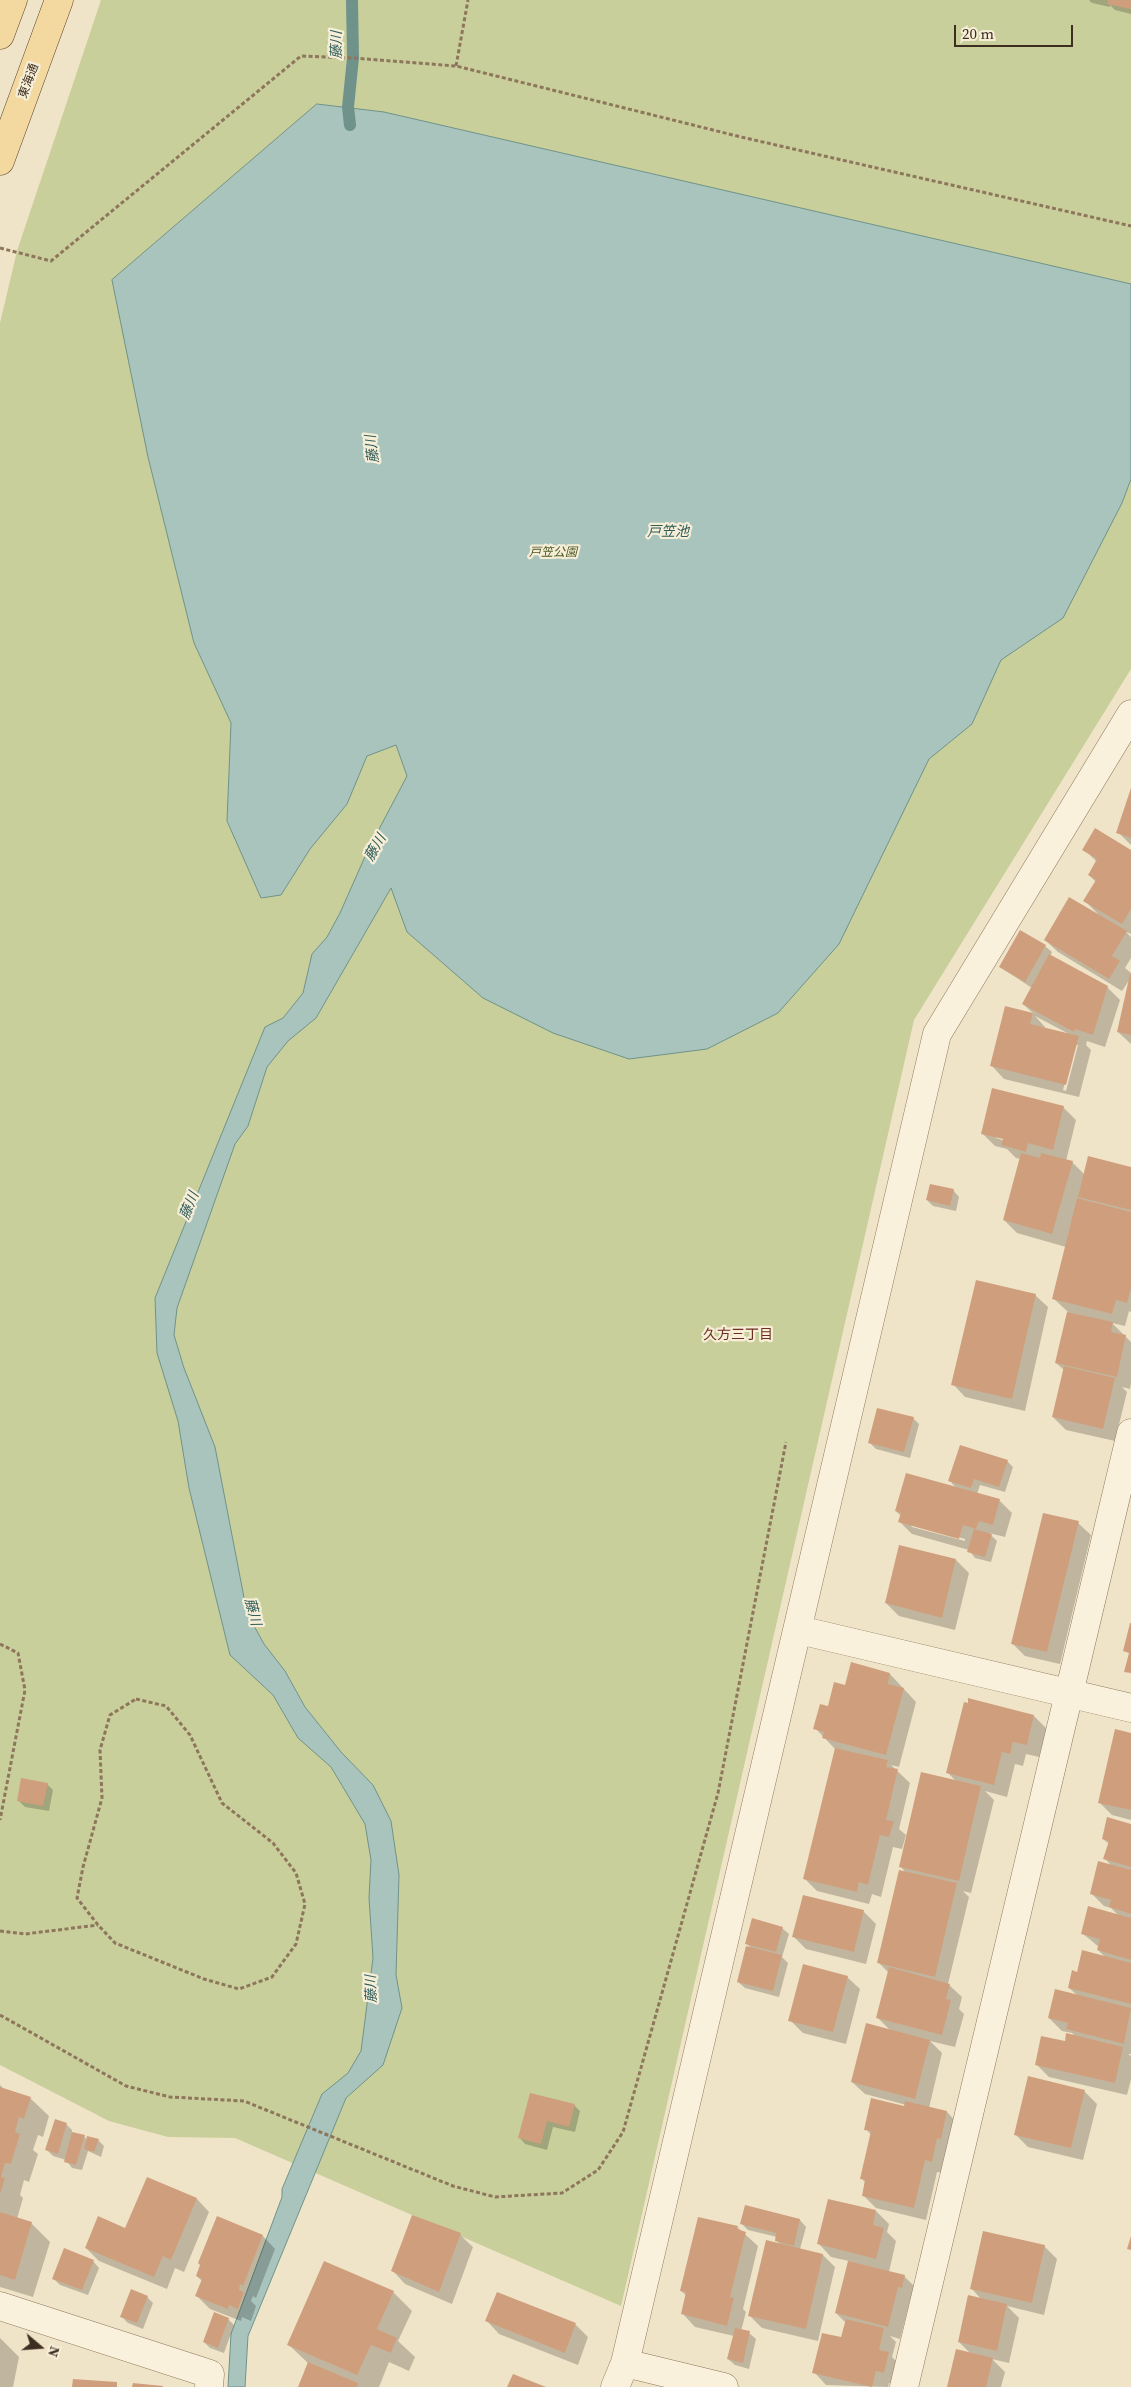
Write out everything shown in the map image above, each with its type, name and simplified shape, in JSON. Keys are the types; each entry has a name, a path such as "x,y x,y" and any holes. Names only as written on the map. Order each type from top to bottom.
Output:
{"main road":[{"path":"0,35 13,0"},
{"name":"東海通","path":"0,162 58,0"}],"street":[{"path":"724,2387 620,2375 799,1630 937,1034 1131,714"},
{"path":"904,2387 1131,1433"},
{"path":"799,1630 1131,1708"},
{"path":"0,2306 210,2374 209,2387"}],"path":[{"path":"456,66 468,0"},
{"path":"0,248 51,261 301,56 456,66 741,136 1131,226"},
{"path":"0,2015 126,2086 170,2097 244,2101 453,2186 495,2197 562,2193 598,2170 622,2132 718,1793 786,1442"},
{"path":"0,1644 18,1654 25,1690 0,1820"},
{"path":"136,1699 166,1706 190,1735 222,1803 273,1843 296,1873 305,1904 296,1944 272,1977 239,1989 204,1979 115,1943 98,1925 77,1898 83,1867 102,1798 100,1750 110,1715 136,1699"},
{"path":"0,1931 25,1934 98,1925"}],"green space":[{"name":"戸笠公園","path":"101,0 1131,0 1131,669 914,1020 621,2306 235,2138 168,2137 109,2121 0,2065 0,323 17,251"}],"water":[{"name":"戸笠池","path":"317,104 384,112 1131,284 1131,479 1122,503 1063,618 1001,660 972,724 929,759 839,944 778,1013 707,1049 629,1059 553,1033 483,998 407,932 391,888 316,1018 288,1041 267,1067 248,1126 235,1144 177,1308 174,1335 184,1368 215,1447 247,1613 264,1644 285,1671 305,1707 341,1752 373,1785 391,1821 399,1875 396,1975 402,2008 383,2065 346,2098 248,2336 245,2387 228,2387 231,2334 282,2197 282,2189 322,2094 348,2073 361,2051 373,1958 369,1898 371,1860 365,1824 331,1767 298,1738 273,1695 230,1655 189,1488 178,1421 157,1353 155,1298 265,1027 283,1018 303,993 312,954 327,937 340,913 367,852 407,776 396,745 367,756 347,804 310,849 281,895 261,898 227,821 231,723 194,643 148,457 112,280"}],"building":[{"path":"1108,0 1131,0 1131,9 1107,4"},
{"path":"1131,788 1131,838 1116,833"},
{"path":"1095,828 1131,850 1131,909 1122,924 1083,901 1096,880 1088,875 1097,859 1082,850"},
{"path":"1069,897 1127,931 1112,956 1120,961 1109,979 1044,940"},
{"path":"1020,930 1046,945 1025,982 999,967"},
{"path":"1049,954 1108,986 1093,1035 1075,1029 1074,1032 1022,1004"},
{"path":"1131,974 1131,1035 1117,1032"},
{"path":"1005,1006 1033,1013 1030,1024 1079,1036 1066,1085 990,1066"},
{"path":"992,1088 1064,1106 1053,1150 1028,1143 1026,1152 1001,1145 1003,1139 981,1134"},
{"path":"1021,1153 1040,1158 1041,1153 1073,1161 1052,1234 1003,1220"},
{"path":"1088,1156 1131,1167 1131,1210 1078,1197"},
{"path":"930,1184 954,1189 950,1206 926,1200"},
{"path":"1077,1198 1131,1212 1131,1288 1127,1303 1116,1300 1112,1314 1052,1299"},
{"path":"976,1280 1036,1294 1012,1399 951,1385"},
{"path":"1067,1312 1113,1322 1111,1332 1126,1335 1117,1377 1055,1363"},
{"path":"1064,1366 1115,1378 1103,1429 1052,1417"},
{"path":"877,1408 914,1417 904,1452 868,1443"},
{"path":"960,1445 1008,1460 999,1487 974,1479 971,1488 948,1481"},
{"path":"906,1473 1000,1499 993,1525 979,1521 976,1529 963,1525 959,1539 898,1522 901,1513 895,1511"},
{"path":"1043,1513 1079,1521 1047,1652 1011,1644"},
{"path":"974,1529 992,1534 985,1557 967,1552"},
{"path":"899,1545 956,1559 942,1618 885,1603"},
{"path":"1130,1623 1131,1673 1124,1672 1129,1653 1123,1651"},
{"path":"851,1662 890,1673 888,1684 904,1688 886,1755 822,1738 824,1732 813,1729 820,1704 828,1706 834,1682 845,1685"},
{"path":"968,1698 1034,1715 1027,1745 1013,1742 1010,1754 1002,1752 994,1785 946,1773 964,1702 968,1703"},
{"path":"1115,1729 1131,1733 1131,1810 1098,1803"},
{"path":"835,1748 888,1760 886,1767 898,1769 886,1820 894,1821 889,1837 880,1835 868,1885 859,1882 857,1892 803,1879"},
{"path":"921,1772 981,1786 959,1881 899,1867"},
{"path":"21,1778 48,1783 43,1806 17,1801"},
{"path":"1107,1817 1131,1824 1131,1867 1103,1859 1109,1841 1102,1839"},
{"path":"1098,1861 1131,1870 1131,1914 1109,1907 1111,1900 1090,1894"},
{"path":"899,1870 957,1883 935,1977 877,1963"},
{"path":"803,1895 864,1910 854,1952 792,1937"},
{"path":"1088,1906 1131,1918 1131,1960 1097,1950 1100,1939 1081,1934"},
{"path":"752,1918 783,1927 776,1952 745,1944"},
{"path":"746,1946 782,1955 773,1991 737,1982"},
{"path":"1082,1950 1131,1963 1131,2004 1068,1988 1072,1970 1077,1972"},
{"path":"803,1964 848,1976 833,2032 788,2021"},
{"path":"889,1967 950,1984 946,1999 951,2000 942,2035 876,2018"},
{"path":"1055,1989 1131,2008 1124,2044 1066,2029 1068,2023 1048,2018"},
{"path":"866,2023 930,2040 915,2099 851,2082"},
{"path":"1066,2033 1123,2047 1115,2083 1035,2065 1041,2036 1065,2041"},
{"path":"1028,2076 1085,2090 1071,2148 1014,2135"},
{"path":"0,2087 31,2097 24,2119 19,2117 15,2132 20,2134 11,2164 5,2163 1,2177 5,2178 0,2194"},
{"path":"530,2093 575,2104 569,2127 547,2121 541,2144 518,2138"},
{"path":"871,2098 904,2106 905,2101 947,2111 941,2139 937,2138 932,2162 925,2160 914,2208 862,2196 865,2180 860,2179 871,2131 864,2130"},
{"path":"55,2119 67,2123 58,2154 45,2150"},
{"path":"72,2132 85,2135 76,2165 64,2162"},
{"path":"87,2136 99,2139 94,2152 84,2149"},
{"path":"147,2177 197,2198 171,2260 163,2256 154,2277 85,2248 98,2216 125,2228"},
{"path":"828,2199 876,2210 873,2225 884,2228 876,2259 817,2244"},
{"path":"745,2205 800,2219 794,2246 775,2241 776,2233 740,2224"},
{"path":"0,2212 32,2222 15,2280 0,2275"},
{"path":"412,2215 461,2233 439,2292 391,2271"},
{"path":"217,2216 263,2235 243,2286 240,2284 239,2290 244,2292 238,2309 229,2305 228,2309 195,2296 202,2279 196,2276 200,2265 198,2263"},
{"path":"698,2217 738,2226 737,2229 746,2232 730,2297 734,2298 727,2326 681,2314 686,2292 680,2291"},
{"path":"983,2231 1045,2245 1032,2303 970,2289"},
{"path":"1131,2236 1131,2250 1127,2249"},
{"path":"766,2240 823,2254 806,2329 748,2316"},
{"path":"64,2248 94,2260 82,2290 52,2279"},
{"path":"324,2261 394,2291 377,2329 397,2338 391,2353 371,2345 357,2375 287,2345"},
{"path":"848,2261 905,2275 902,2288 898,2287 888,2327 835,2313"},
{"path":"131,2289 148,2296 137,2323 120,2317"},
{"path":"497,2292 576,2323 565,2353 485,2321"},
{"path":"968,2295 1007,2304 997,2351 958,2342"},
{"path":"214,2312 229,2318 218,2348 203,2342"},
{"path":"846,2319 884,2328 879,2350 889,2352 884,2373 876,2371 872,2387 812,2373 822,2333 841,2337"},
{"path":"735,2328 750,2331 743,2363 727,2359"},
{"path":"956,2349 993,2358 986,2387 947,2387"},
{"path":"308,2362 358,2383 357,2387 298,2387"},
{"path":"513,2374 546,2387 507,2387"},
{"path":"73,2379 117,2382 117,2387 72,2387"},
{"path":"133,2383 163,2386 163,2387 132,2387"}],"waterway":[{"name":"藤川","path":"350,125 348,107 353,58 352,0"}],"district":[{"name":"久方三丁目","path":"738,1335"}]}
